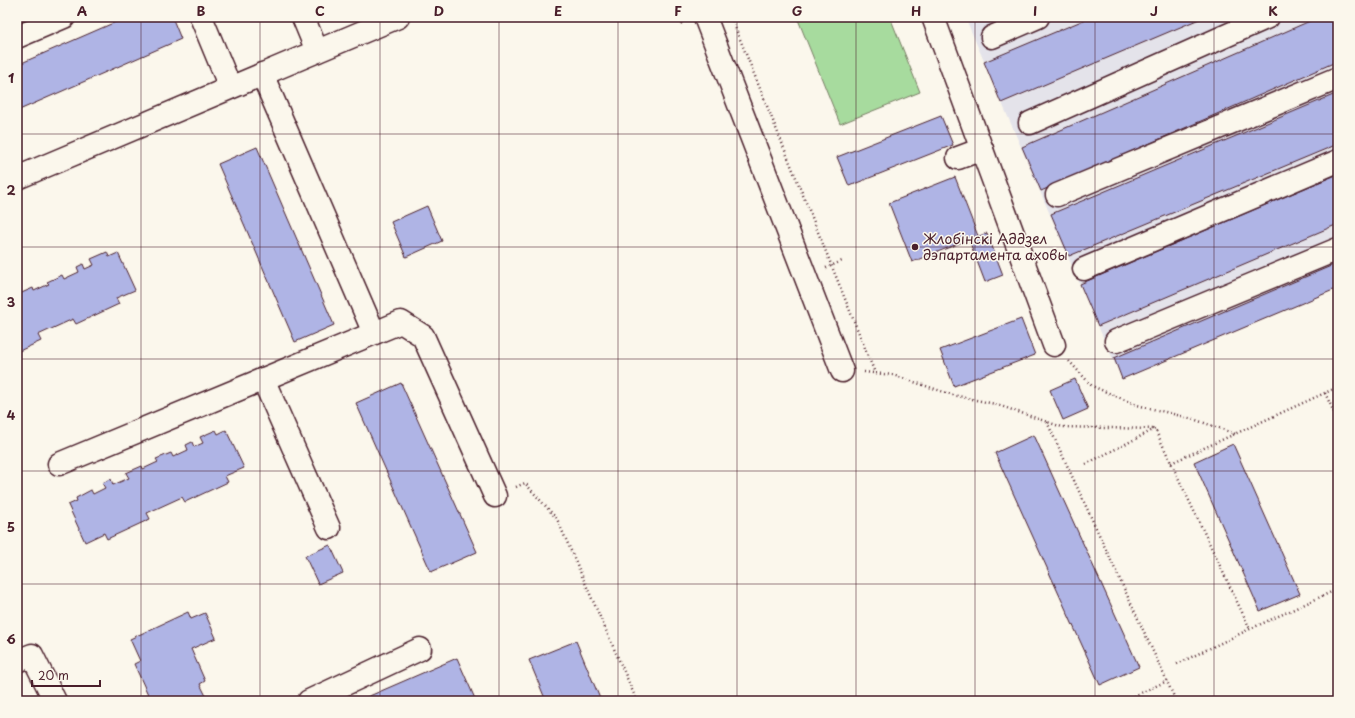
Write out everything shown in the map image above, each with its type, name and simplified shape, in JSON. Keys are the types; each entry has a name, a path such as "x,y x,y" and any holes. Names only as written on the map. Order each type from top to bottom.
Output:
{"street":[{"path":"17,37 64,17"},
{"path":"202,17 230,87"},
{"path":"303,17 317,51"},
{"path":"17,178 398,17"},
{"path":"705,17 842,371"},
{"path":"933,17 1054,345"},
{"path":"992,37 1038,17"},
{"path":"1030,123 1268,17"},
{"path":"262,74 374,333"},
{"path":"1057,196 1338,78"},
{"path":"958,158 982,149"},
{"path":"1084,269 1338,161"},
{"path":"1116,341 1338,249"},
{"path":"59,464 401,322 423,336 495,496"},
{"path":"262,379 329,528"},
{"path":"309,701 420,649"},
{"path":"17,662 32,655 55,701"}],"path":[{"path":"731,17 875,373"},
{"path":"1054,345 1092,386 1137,405 1193,419 1236,434"},
{"path":"842,371 893,375 953,395 995,404 1062,427 1155,429"},
{"path":"1171,463 1338,387"},
{"path":"1325,393 1338,421"},
{"path":"1047,422 1176,701"},
{"path":"1155,429 1250,629"},
{"path":"1086,464 1155,429"},
{"path":"495,496 525,483 557,519 637,701"},
{"path":"1177,664 1338,589"},
{"path":"1123,701 1167,681"}],"shaded area":[{"path":"965,17 1338,17 1338,288 1122,379"}],"green space":[{"path":"797,17 890,17 920,92 840,124"}],"building":[{"path":"127,17 172,17 181,39 17,111 17,65"},
{"path":"1091,17 1204,17 1001,103 984,62"},
{"path":"1319,17 1338,17 1338,61 1041,191 1022,147"},
{"path":"1338,93 1338,144 1069,256 1051,214"},
{"path":"941,116 953,145 849,186 837,157"},
{"path":"257,147 334,325 295,342 218,164"},
{"path":"1338,174 1338,224 1098,326 1080,284"},
{"path":"955,177 978,236 912,262 889,203"},
{"path":"427,206 442,241 406,257 391,222"},
{"path":"987,233 1003,275 985,282 969,240"},
{"path":"107,252 109,257 118,253 135,290 116,298 119,304 76,324 73,319 38,335 41,341 17,352 17,301 19,300 17,295 33,288 34,291 49,284 47,282 62,275 64,279 79,272 77,267 83,264 85,269 94,265 91,259"},
{"path":"1338,263 1338,288 1122,379 1114,358"},
{"path":"1021,319 1035,355 954,386 940,350"},
{"path":"1075,379 1088,409 1063,420 1050,390"},
{"path":"401,383 477,552 431,572 356,403"},
{"path":"216,430 218,434 226,430 244,468 225,476 228,482 185,502 182,497 147,513 150,519 107,539 104,533 85,542 68,505 77,501 76,498 91,490 93,494 105,488 102,483 111,479 113,485 129,478 126,473 142,466 143,469 158,462 156,459 171,453 173,457 188,450 186,445 192,442 194,447 203,443 200,437"},
{"path":"1034,435 1139,667 1100,685 995,453"},
{"path":"1233,444 1300,594 1260,611 1194,462"},
{"path":"330,545 343,573 318,584 305,556"},
{"path":"188,612 191,619 205,613 216,638 191,649 205,681 200,684 206,696 195,701 151,701 134,664 140,661 130,639"},
{"path":"576,641 601,701 546,701 529,660"},
{"path":"457,658 476,701 358,701"}],"place":[{"name":"Жлобінскі Аддзел дэпартамента аховы","path":"915,247"}]}
